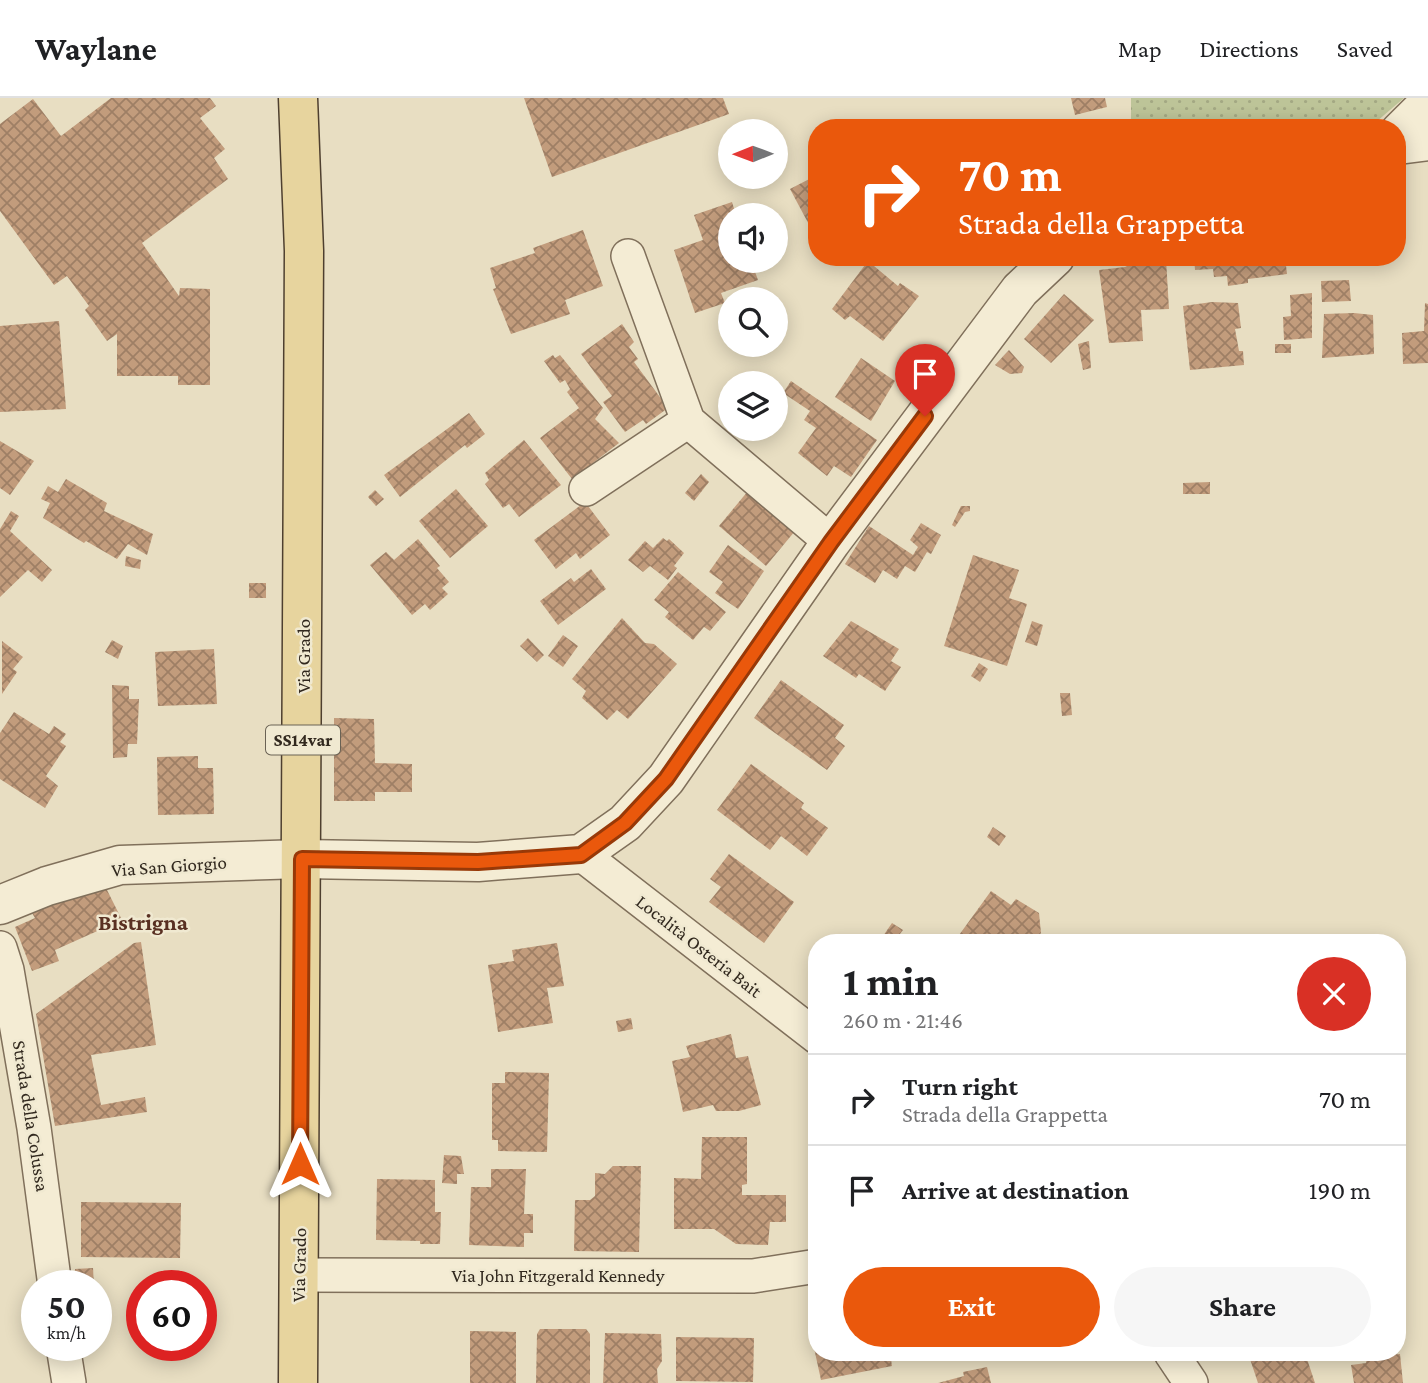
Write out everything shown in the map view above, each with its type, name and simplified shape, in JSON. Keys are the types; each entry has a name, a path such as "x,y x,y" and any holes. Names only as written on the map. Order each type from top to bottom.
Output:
{"main road":[{"name":"Via Grado","path":"298,98 304,251 298,1383"}],"street":[{"path":"1406,122 1428,100"},
{"path":"1406,144 1428,141"},
{"path":"628,256 688,421 831,542"},
{"path":"581,855 625,823 666,779 831,542 1020,290 1045,266"},
{"path":"586,489 688,421"},
{"name":"Via San Giorgio","path":"1,901 120,865 302,859 478,862 581,855"},
{"name":"Località Osteria Bait","path":"581,855 808,1030"},
{"name":"Strada della Colussa","path":"0,948 7,970 34,1128 53,1270"},
{"name":"Via John Fitzgerald Kennedy","path":"299,1275 753,1276 808,1267"},
{"path":"66,1361 69,1383"},
{"path":"1176,1361 1191,1383"}],"green space":[{"path":"1131,98 1404,98 1380,119 1131,119"}],"building":[{"path":"111,98 210,98 216,106 200,118 225,149 214,158 228,179 142,243 179,296 180,288 210,289 210,385 178,385 178,376 117,376 117,334 107,341 85,310 89,306 67,276 54,285 0,211 0,124 33,99 61,136"},
{"path":"524,98 723,98 729,114 552,177"},
{"path":"1071,98 1105,98 1107,107 1075,115"},
{"path":"808,180 808,223 790,189"},
{"path":"718,207 718,273 755,273 758,280 738,287 718,287 718,305 695,313 674,250 703,240 694,215"},
{"path":"583,230 603,286 565,300 570,314 511,334 493,289 496,288 490,268 535,253 533,248"},
{"path":"864,266 874,266 898,286 900,283 919,296 883,341 850,316 845,320 832,309"},
{"path":"1166,266 1169,309 1141,310 1143,341 1109,343 1099,270"},
{"path":"1195,266 1286,266 1287,274 1248,279 1248,283 1228,286 1227,276 1214,277 1213,269 1195,270"},
{"path":"1349,280 1351,301 1322,302 1321,281"},
{"path":"1312,293 1312,338 1284,340 1283,317 1291,316 1290,295"},
{"path":"1064,294 1094,320 1051,363 1024,339"},
{"path":"1212,302 1238,303 1241,328 1235,329 1239,351 1243,351 1244,365 1190,370 1183,306"},
{"path":"1425,303 1428,304 1428,363 1403,364 1402,333 1424,331"},
{"path":"1324,314 1373,315 1374,354 1322,358"},
{"path":"59,321 66,409 0,412 0,326"},
{"path":"622,324 634,342 629,347 638,359 634,362 668,408 646,424 643,420 625,432 603,402 612,396 581,354"},
{"path":"1089,341 1091,368 1083,370 1078,344"},
{"path":"1275,344 1291,344 1291,353 1275,353"},
{"path":"1009,350 1024,367 1022,373 1010,374 995,365"},
{"path":"553,355 555,358 560,355 603,408 595,419 619,443 572,479 540,438 579,408 567,392 570,389 565,380 560,383 544,361"},
{"path":"861,358 895,381 871,421 835,397"},
{"path":"791,381 877,440 851,477 834,466 827,476 798,453 816,428 804,420 810,411 788,396"},
{"path":"469,413 485,434 467,448 465,445 400,497 384,475"},
{"path":"524,440 561,485 519,517 509,504 503,508 485,484 489,480 485,473"},
{"path":"0,441 34,461 10,495 0,488"},
{"path":"701,474 709,482 694,501 685,493"},
{"path":"66,479 107,503 104,511 153,534 147,555 128,544 117,559 43,518 50,503 41,499 48,486 58,492"},
{"path":"1210,482 1210,494 1183,494 1183,483"},
{"path":"456,489 488,526 450,558 419,521"},
{"path":"375,490 384,499 376,506 368,497"},
{"path":"748,491 795,531 766,566 719,526"},
{"path":"585,502 610,535 580,559 576,553 556,569 534,540"},
{"path":"961,506 970,506 970,511 965,512 955,527 952,525"},
{"path":"11,511 19,516 10,531 52,570 42,582 28,570 0,597 0,529"},
{"path":"921,523 941,535 931,554 927,552 915,572 905,566 897,579 883,570 875,583 845,564 869,526 913,555 918,547 910,540"},
{"path":"663,538 667,541 669,539 684,553 668,580 650,566 643,572 628,560 645,541 653,548"},
{"path":"418,539 449,582 442,588 448,594 430,610 425,604 412,615 370,565 386,552 394,560"},
{"path":"728,545 764,571 738,609 715,593 723,582 709,572"},
{"path":"973,555 1019,570 1009,598 1027,604 1007,666 944,646"},
{"path":"126,556 141,560 140,569 125,566"},
{"path":"591,569 606,589 558,625 540,601 571,578 574,582"},
{"path":"678,572 726,612 710,631 704,627 693,640 665,617 669,612 654,600"},
{"path":"249,583 266,583 266,598 249,598"},
{"path":"622,618 645,643 654,644 677,664 628,719 617,710 607,720 582,698 586,691 572,679"},
{"path":"851,621 899,649 891,661 901,667 885,691 859,674 856,678 823,656"},
{"path":"1032,621 1043,625 1037,646 1025,642"},
{"path":"563,635 578,646 563,667 548,656"},
{"path":"528,638 544,655 537,662 520,646"},
{"path":"112,640 123,646 118,659 105,652"},
{"path":"2,641 23,657 13,669 17,672 2,694"},
{"path":"214,649 217,704 158,706 155,652"},
{"path":"979,663 988,669 980,682 971,676"},
{"path":"781,680 844,725 835,738 845,746 827,770 754,718"},
{"path":"112,685 129,686 129,699 139,699 137,744 128,744 127,757 113,758"},
{"path":"1060,693 1070,693 1072,715 1062,716"},
{"path":"14,712 49,734 54,726 66,734 60,742 66,746 46,776 58,786 45,808 0,779 0,733"},
{"path":"334,718 374,719 375,763 412,764 412,792 375,792 375,801 334,801"},
{"path":"198,756 198,768 213,768 214,814 158,815 157,757"},
{"path":"751,764 804,803 801,808 828,828 807,856 781,836 770,850 717,810"},
{"path":"993,827 1006,836 999,846 987,837"},
{"path":"729,854 794,902 764,943 709,902 721,887 710,879"},
{"path":"103,882 122,920 55,950 59,961 32,971 15,927 35,918 32,913"},
{"path":"991,891 1011,905 1016,899 1039,913 1040,934 960,934"},
{"path":"892,923 903,930 900,934 884,934"},
{"path":"141,942 156,1045 91,1055 101,1105 145,1097 147,1112 55,1126 36,1014 134,943"},
{"path":"557,943 564,986 547,988 553,1023 498,1032 488,965 514,961 512,950"},
{"path":"631,1018 633,1029 618,1032 616,1021"},
{"path":"731,1034 736,1058 748,1056 761,1105 739,1111 716,1111 713,1105 683,1112 672,1061 690,1057 686,1046"},
{"path":"505,1072 549,1073 547,1152 498,1151 498,1140 492,1140 492,1083 505,1083"},
{"path":"702,1137 747,1137 747,1184 742,1185 742,1195 786,1195 786,1222 770,1222 768,1245 736,1244 714,1229 674,1229 674,1178 701,1179"},
{"path":"444,1155 461,1156 464,1174 457,1174 457,1184 442,1183"},
{"path":"613,1166 641,1166 639,1252 574,1251 575,1200 590,1200 595,1196 595,1173 605,1174"},
{"path":"491,1169 526,1169 524,1214 533,1214 533,1233 524,1233 524,1247 469,1245 471,1187 491,1187"},
{"path":"377,1179 435,1180 435,1212 441,1212 440,1244 376,1240"},
{"path":"81,1202 181,1203 180,1258 81,1257"},
{"path":"540,1329 586,1329 590,1334 590,1383 536,1383 537,1334"},
{"path":"470,1331 516,1332 516,1383 470,1383"},
{"path":"605,1333 661,1334 662,1361 657,1369 658,1383 603,1383"},
{"path":"676,1337 754,1338 753,1382 676,1381"},
{"path":"817,1361 891,1361 892,1366 821,1380"},
{"path":"1251,1361 1308,1361 1315,1383 1258,1383"},
{"path":"1401,1361 1403,1383 1354,1383 1351,1365"},
{"path":"987,1367 991,1383 938,1383 964,1376 963,1372"}],"district":[{"name":"Bistrigna","path":"143,922"}],"route":[{"path":"300,1164 302,859 478,862 581,855 625,823 666,779 831,542 925,416"}]}
